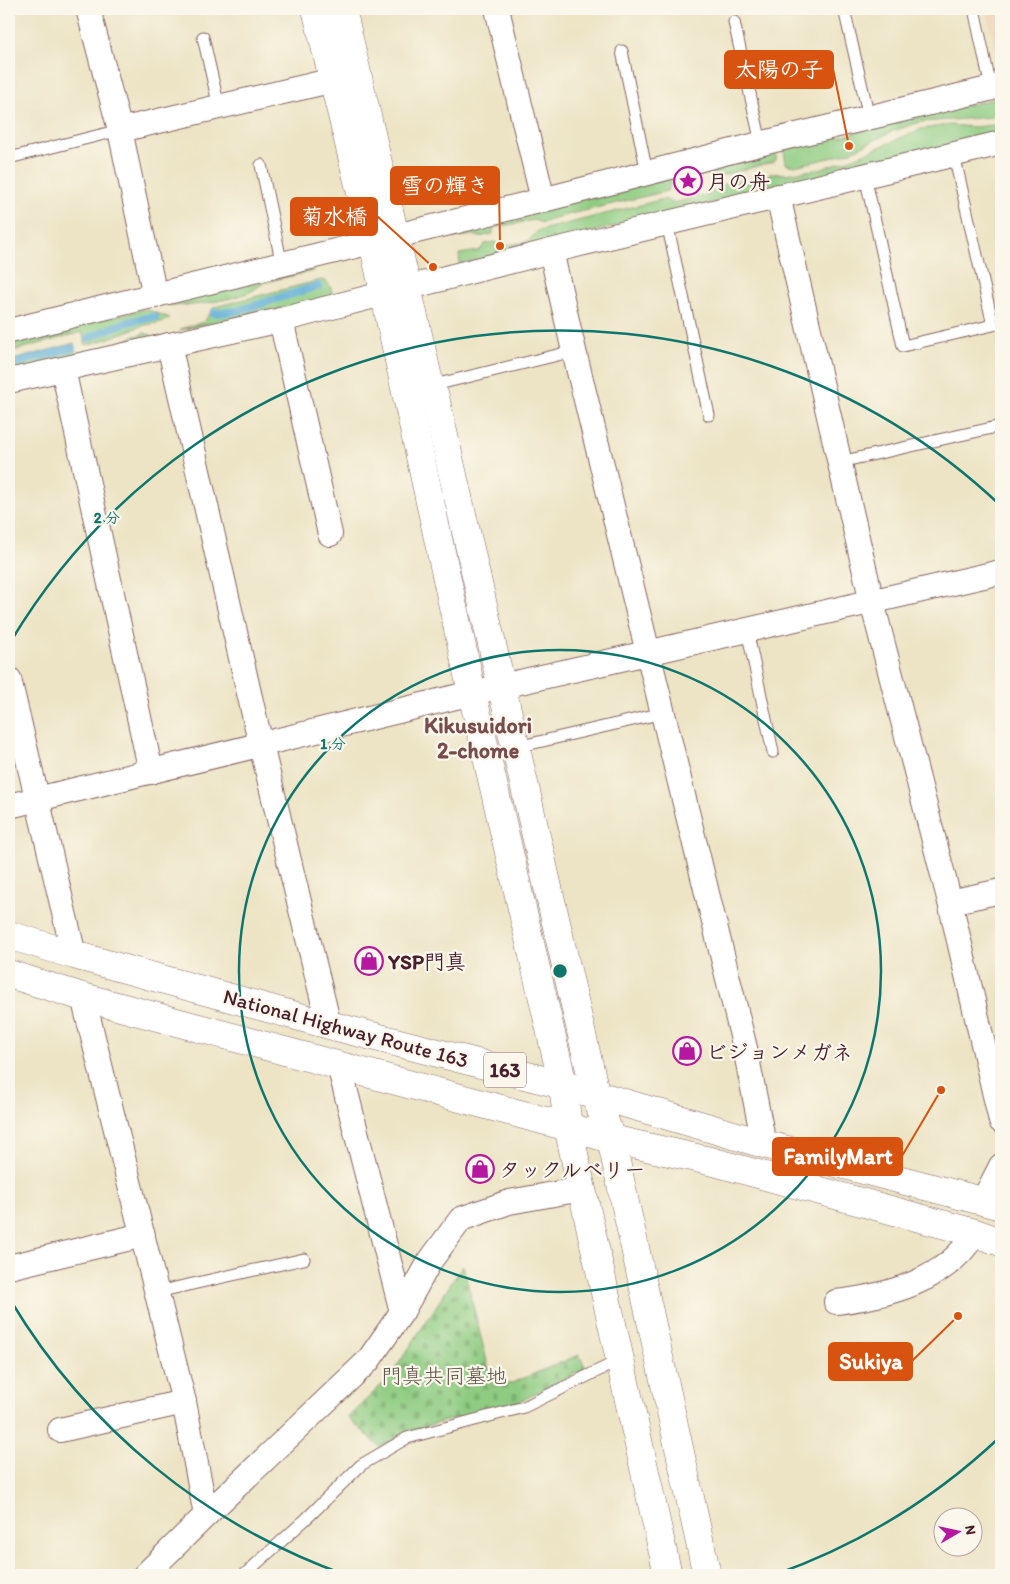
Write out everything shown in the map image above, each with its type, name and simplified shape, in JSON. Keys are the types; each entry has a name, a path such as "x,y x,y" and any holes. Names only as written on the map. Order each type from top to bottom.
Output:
{"main road":[{"path":"316,9 334,80 383,240"},
{"path":"342,9 383,240 395,291 472,693 563,1085 568,1126 668,1575"},
{"path":"395,291 435,398 596,1096 610,1140 707,1575"},
{"name":"National Highway Route 163","path":"9,936 329,1025 563,1085 764,1144 992,1204"},
{"name":"National Highway Route 163","path":"9,974 83,997 568,1126 610,1140 714,1162 1001,1242"}],"street":[{"path":"91,9 120,130 155,296"},
{"path":"497,9 543,200"},
{"path":"120,130 334,80"},
{"path":"9,331 543,200 761,143 996,87"},
{"path":"9,381 281,320 551,251 1001,143"},
{"path":"778,196 872,602 950,902 1001,1121"},
{"path":"551,251 745,1048 764,1144"},
{"path":"281,320 330,534"},
{"path":"169,345 261,745 329,1025"},
{"path":"63,369 151,772"},
{"path":"9,806 472,693 1001,572"},
{"path":"9,679 74,955"},
{"path":"950,902 1001,891"},
{"path":"83,997 184,1402 206,1515"},
{"path":"339,1065 402,1312"},
{"path":"992,1204 1001,1166"},
{"path":"145,1575 368,1361 402,1312 430,1261 461,1219 509,1202 582,1189"},
{"path":"836,1302 878,1296 906,1287 959,1255 967,1246 974,1233"},
{"path":"9,1267 143,1235"},
{"path":"60,1430 184,1402"}],"lane":[{"path":"844,9 869,117"},
{"path":"974,9 996,87"},
{"path":"734,22 761,143"},
{"path":"203,37 219,107"},
{"path":"622,51 647,173"},
{"path":"9,158 120,130"},
{"path":"865,176 903,346 993,325 954,155"},
{"path":"261,165 282,265"},
{"path":"667,223 709,415"},
{"path":"430,386 574,351"},
{"path":"840,462 1001,426"},
{"path":"747,630 773,752"},
{"path":"517,747 663,712"},
{"path":"157,1292 304,1259"},
{"path":"244,1575 306,1519 361,1465 407,1438 524,1407 620,1360"}],"shaded area":[{"path":"986,9 1001,9 1001,72"}],"green space":[{"path":"1001,97 1001,115 921,122 893,131 850,152 794,166 786,164 784,150"},
{"path":"1001,124 1001,134 767,190 765,179 771,173 786,174 819,169 854,158 921,129 949,125 975,127"},
{"path":"776,153 776,160 773,162 719,176 710,173 672,181 667,191 554,218 543,223 533,220 493,228 493,234 479,237 473,235 454,238 454,228"},
{"path":"743,180 751,183 753,193 460,264 459,254 479,251 485,244 494,242 503,246 528,241 538,231 664,199 672,203 709,195 721,185"},
{"path":"315,269 267,282 250,292 233,298 195,305 166,304"},
{"path":"321,280 331,288 333,297 180,330 204,322 214,307"},
{"path":"146,309 170,318 162,322 140,326 86,345 82,332 9,352 9,340"},
{"path":"144,333 151,335 154,341 9,375 9,361 74,343 76,355 108,349"},
{"name":"門真共同墓地","path":"463,1265 493,1386 512,1383 579,1355 586,1368 523,1400 409,1431 380,1447 348,1417 390,1377"}],"waterway":[{"path":"214,313 237,311 318,286"},
{"path":"89,338 121,324 155,317"},
{"path":"9,365 72,348"}],"place":[{"name":"太陽の子","path":"849,146"},
{"name":"月の舟","path":"688,181"},
{"name":"雪の輝き","path":"500,246"},
{"name":"菊水橋","path":"433,267"},
{"name":"YSP門真","path":"369,961"},
{"name":"ビジョンメガネ","path":"687,1051"},
{"name":"FamilyMart","path":"941,1090"},
{"name":"タックルベリー","path":"480,1169"},
{"name":"Sukiya","path":"958,1316"}],"district":[{"name":"Kikusuidori 2-chome","path":"478,738"}]}
